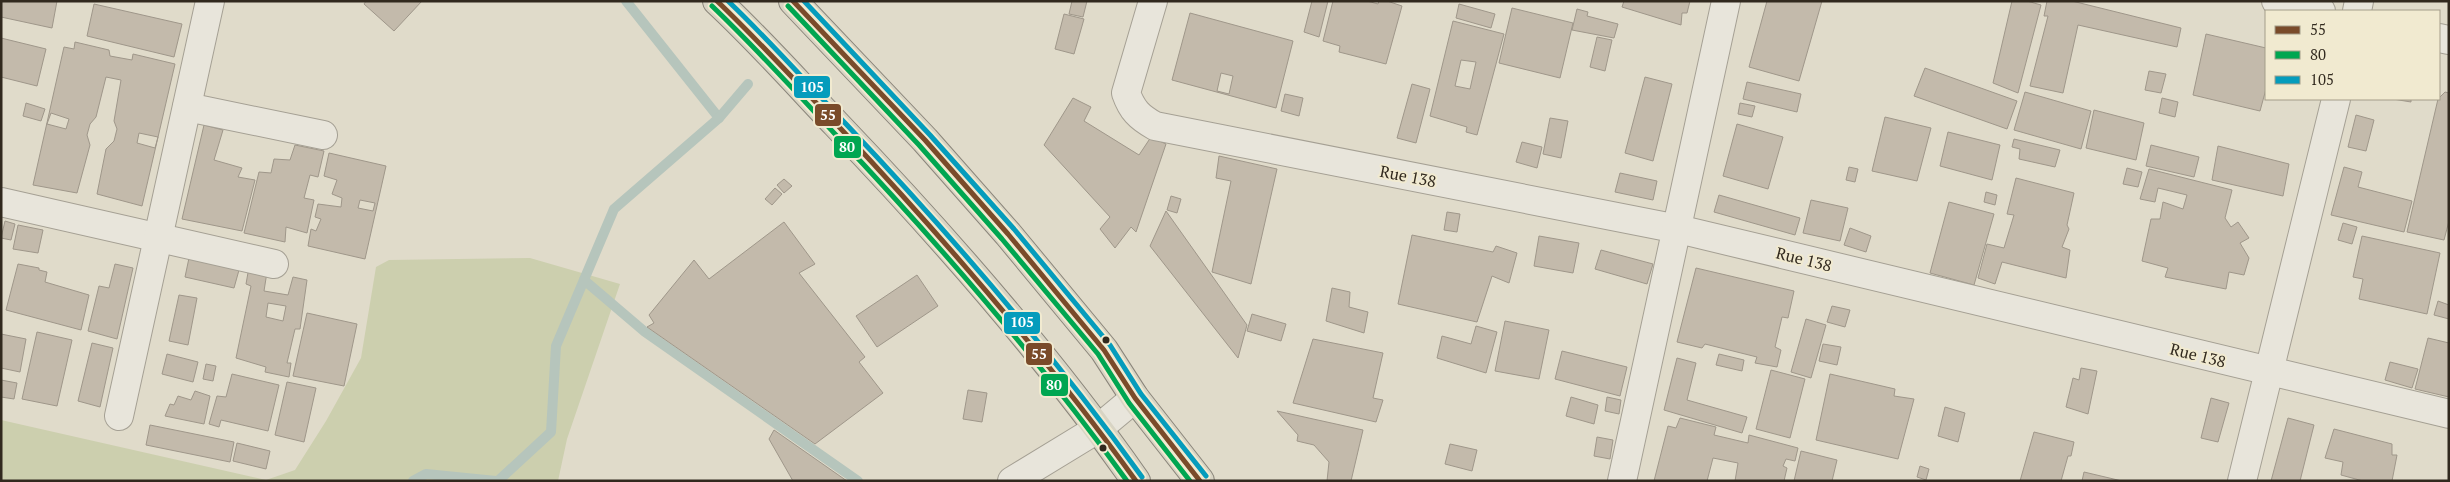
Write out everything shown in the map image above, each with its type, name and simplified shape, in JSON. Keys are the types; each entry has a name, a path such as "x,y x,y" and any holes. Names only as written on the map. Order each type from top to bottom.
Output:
{"highway":[{"path":"717,1 898,190 968,268 1099,428 1136,481"},
{"path":"792,1 925,140 1008,234 1104,350 1135,398 1200,481"}],"street":[{"path":"119,416 210,1"},
{"name":"Rue 138","path":"1154,1 1126,94 1131,108 1141,118 1155,126 1678,229 2449,414"},
{"path":"1622,481 1726,1"},
{"path":"2276,1 2316,10"},
{"path":"2242,481 2336,100"},
{"path":"187,107 323,135"},
{"path":"1,202 158,236 274,264"},
{"path":"1012,481 1099,428 1135,398"}],"green space":[{"path":"530,258 620,284 567,439 558,481 1,481 1,420 266,480 295,470 326,421 361,358 376,267 389,260"}],"building":[{"path":"1,1 57,1 52,28 1,17"},
{"path":"366,1 422,1 394,31 364,4"},
{"path":"1072,1 1087,1 1083,17 1069,14"},
{"path":"1312,1 1328,1 1319,37 1304,32"},
{"path":"1333,1 1367,1 1378,4 1379,1 1387,1 1402,6 1386,64 1339,52 1340,46 1323,41"},
{"path":"1624,1 1690,1 1687,13 1682,13 1681,25 1622,7"},
{"path":"1767,1 1822,1 1799,81 1749,67"},
{"path":"2012,1 2027,1 2041,5 2018,93 1993,83"},
{"path":"2047,1 2072,1 2181,28 2177,47 2078,25 2063,93 2030,86 2048,16 2044,16"},
{"path":"94,4 182,24 174,57 87,36"},
{"path":"1459,4 1495,14 1491,28 1456,18"},
{"path":"1512,8 1573,23 1560,78 1499,63"},
{"path":"1577,9 1588,12 1587,16 1618,24 1614,38 1572,30"},
{"path":"1190,13 1293,41 1276,108 1172,80","holes":["1221,73 1233,76 1229,94 1217,91"]},
{"path":"1064,14 1084,19 1074,54 1055,49"},
{"path":"1453,21 1504,34 1477,135 1466,132 1467,127 1430,116","holes":["1461,60 1476,62 1470,89 1455,86"]},
{"path":"2206,34 2265,48 2265,93 2260,111 2193,95"},
{"path":"1597,37 1612,40 1605,71 1590,67"},
{"path":"1,38 46,49 37,86 1,77"},
{"path":"75,42 109,50 110,56 132,60 133,54 175,64 142,206 97,194 106,149 114,141 117,129 114,121 121,80 106,77 96,117 90,124 87,135 90,145 77,193 33,185 64,47 74,49","holes":["51,113 69,119 66,129 47,124","139,133 158,137 155,148 137,143"]},
{"path":"1925,68 2017,101 2007,129 1914,96"},
{"path":"2149,71 2166,74 2161,93 2145,90"},
{"path":"1645,77 1672,84 1653,161 1625,153"},
{"path":"1747,82 1801,94 1797,112 1743,99"},
{"path":"1412,84 1430,89 1416,143 1397,138"},
{"path":"2025,92 2091,111 2081,149 2014,130"},
{"path":"2445,92 2449,93 2449,221 2444,240 2407,232 2440,97"},
{"path":"1285,94 1303,98 1299,116 1281,111"},
{"path":"1073,98 1091,107 1084,121 1139,155 1151,137 1166,144 1136,232 1131,227 1115,248 1100,229 1110,217 1044,145"},
{"path":"2162,98 2178,102 2175,117 2159,113"},
{"path":"26,103 45,109 41,121 23,116"},
{"path":"1740,103 1755,106 1752,117 1738,114"},
{"path":"2094,110 2144,123 2136,160 2086,148"},
{"path":"2356,115 2374,120 2366,151 2348,147"},
{"path":"1885,117 1931,128 1917,181 1872,171"},
{"path":"1550,118 1568,121 1561,158 1543,154"},
{"path":"1737,124 1783,137 1768,189 1723,176"},
{"path":"204,125 223,130 214,160 242,168 238,177 255,180 242,231 182,219"},
{"path":"1948,132 2000,145 1992,180 1940,166"},
{"path":"2014,139 2060,150 2055,167 2019,159 2020,149 2012,147"},
{"path":"1522,142 1542,147 1537,168 1516,162"},
{"path":"295,145 324,151 318,177 310,175 304,198 314,200 307,233 286,227 285,242 244,233 259,172 271,173 274,159 290,160"},
{"path":"2151,145 2199,157 2194,177 2146,166"},
{"path":"2218,146 2289,164 2283,196 2212,180"},
{"path":"329,153 386,166 365,259 308,246 311,229 316,231 321,219 315,217 318,204 341,207 342,198 332,194 337,180 324,176","holes":["360,200 375,203 373,211 358,208"]},
{"path":"1219,156 1277,169 1251,284 1212,272 1231,181 1216,178"},
{"path":"1849,167 1858,169 1855,182 1846,180"},
{"path":"2344,167 2362,172 2358,187 2412,201 2404,232 2331,215"},
{"path":"2127,168 2142,172 2138,187 2123,184"},
{"path":"2149,169 2232,190 2225,218 2231,227 2238,222 2249,238 2240,243 2249,258 2244,275 2229,272 2226,289 2165,277 2168,268 2142,261 2151,219 2160,219 2163,202 2183,209 2187,195 2158,188 2155,202 2140,199"},
{"path":"1620,173 1657,181 1653,200 1615,192"},
{"path":"2016,178 2074,193 2067,225 2069,229 2062,247 2070,250 2066,278 2002,262 1995,284 1978,278 1987,244 2004,248 2014,215 2007,214"},
{"path":"784,179 792,186 784,193 777,185"},
{"path":"775,188 782,194 772,205 765,199"},
{"path":"1986,192 1997,195 1995,205 1984,202"},
{"path":"1719,195 1800,218 1795,235 1714,212"},
{"path":"1171,196 1181,199 1177,213 1167,210"},
{"path":"1811,200 1848,208 1840,241 1803,233"},
{"path":"1949,202 1994,214 1974,285 1930,273"},
{"path":"1166,211 1247,325 1238,358 1150,246"},
{"path":"1447,212 1460,214 1457,232 1444,230"},
{"path":"5,221 15,224 11,240 1,238"},
{"path":"784,222 815,264 799,273 865,357 859,362 883,393 815,444 647,327 654,323 649,315 694,260 709,279"},
{"path":"2343,223 2357,227 2352,244 2338,240"},
{"path":"18,225 43,230 38,253 13,249"},
{"path":"1850,228 1871,236 1866,252 1844,245"},
{"path":"1412,235 1493,252 1496,246 1517,253 1509,283 1492,276 1477,322 1398,304"},
{"path":"1539,236 1579,243 1573,273 1534,266"},
{"path":"2362,236 2440,253 2427,314 2359,299 2363,279 2353,277"},
{"path":"1601,250 1653,264 1647,284 1595,269"},
{"path":"189,258 239,270 234,288 185,277"},
{"path":"18,264 39,268 39,270 47,272 45,282 89,295 81,330 6,310"},
{"path":"115,264 133,268 117,339 88,331 99,286 109,288"},
{"path":"249,267 267,272 264,291 288,295 293,277 307,280 300,329 295,329 287,363 291,363 289,377 265,372 266,367 236,358 251,286 246,284","holes":["268,303 286,306 283,321 266,317"]},
{"path":"1696,268 1794,291 1788,318 1782,317 1775,347 1781,350 1777,367 1755,363 1757,357 1705,344 1702,348 1677,342"},
{"path":"917,275 938,306 877,347 856,316"},
{"path":"1332,288 1350,292 1349,307 1368,312 1364,333 1326,321"},
{"path":"179,295 197,298 188,345 169,341"},
{"path":"2438,301 2449,305 2449,319 2434,315"},
{"path":"1832,306 1850,310 1845,327 1827,322"},
{"path":"307,313 357,324 344,386 293,376"},
{"path":"1252,314 1286,324 1281,341 1247,331"},
{"path":"1806,319 1826,325 1811,378 1791,372"},
{"path":"1505,321 1549,330 1539,379 1495,371"},
{"path":"1476,326 1497,332 1486,373 1437,358 1442,336 1471,344"},
{"path":"37,332 72,340 57,406 22,399"},
{"path":"1,334 26,339 20,372 1,368"},
{"path":"2428,338 2449,343 2449,397 2415,389"},
{"path":"1313,339 1383,353 1373,398 1383,400 1376,422 1293,403"},
{"path":"92,343 113,348 100,407 78,401"},
{"path":"1823,344 1841,347 1837,365 1819,361"},
{"path":"1562,351 1627,367 1620,396 1555,379"},
{"path":"167,354 198,362 193,382 162,374"},
{"path":"1719,354 1744,360 1742,371 1716,365"},
{"path":"1677,358 1696,363 1687,400 1747,417 1742,433 1664,410"},
{"path":"2390,362 2418,369 2412,388 2385,380"},
{"path":"206,364 216,366 213,381 203,379"},
{"path":"2081,368 2097,371 2088,414 2066,407 2073,378 2079,380"},
{"path":"1771,370 1805,379 1790,438 1756,429"},
{"path":"232,374 279,385 268,431 221,420 219,427 209,424 217,396 226,397"},
{"path":"1830,374 1895,389 1894,396 1914,399 1898,459 1816,440"},
{"path":"1,380 17,383 14,399 1,397"},
{"path":"287,382 316,388 304,442 275,435"},
{"path":"968,390 987,393 982,422 963,419"},
{"path":"195,391 210,396 204,424 165,416 170,404 174,405 178,396 191,400"},
{"path":"1571,397 1598,405 1594,424 1566,416"},
{"path":"1607,397 1621,400 1619,414 1605,411"},
{"path":"2211,398 2229,403 2218,442 2201,438"},
{"path":"1945,407 1965,413 1958,442 1938,436"},
{"path":"1277,411 1363,430 1351,481 1327,481 1329,462 1314,445 1297,441 1298,435"},
{"path":"1680,418 1716,427 1714,435 1748,443 1749,435 1798,448 1795,461 1786,459 1783,466 1787,468 1784,481 1735,481 1738,463 1713,458 1707,481 1654,481 1668,426 1676,428"},
{"path":"2288,418 2314,425 2300,481 2271,481"},
{"path":"150,425 234,442 230,462 146,445"},
{"path":"2334,429 2392,444 2392,455 2397,455 2392,481 2363,481 2341,475 2343,462 2325,458"},
{"path":"774,430 847,481 793,481 769,439"},
{"path":"2034,432 2074,442 2071,456 2068,456 2061,481 2020,481"},
{"path":"1597,437 1613,440 1610,459 1594,456"},
{"path":"237,443 270,451 266,469 233,461"},
{"path":"1450,444 1477,450 1472,471 1445,464"},
{"path":"1801,451 1837,460 1832,481 1794,481"},
{"path":"1920,466 1929,469 1926,480 1917,477"},
{"path":"2084,472 2122,481 2082,481"}],"waterway":[{"path":"626,1 719,118"},
{"path":"498,481 551,432 556,346 614,209 719,118 748,84"},
{"path":"584,280 645,332 858,481"},
{"path":"413,481 426,474 496,481"}],"transit line":[{"name":"55","path":"717,1 841,129 957,257 1067,389 1136,481"},
{"name":"105","path":"728,1 773,46 963,252 1073,385 1142,477"},
{"name":"55","path":"793,1 925,140 1008,234 1104,350 1135,398 1200,481"},
{"name":"105","path":"804,1 930,135 1014,229 1110,345 1141,394 1206,476"},
{"name":"80","path":"712,6 790,85 950,260 1023,346 1127,481"},
{"name":"80","path":"788,6 919,145 1002,239 1098,354 1129,403 1190,481"}]}
